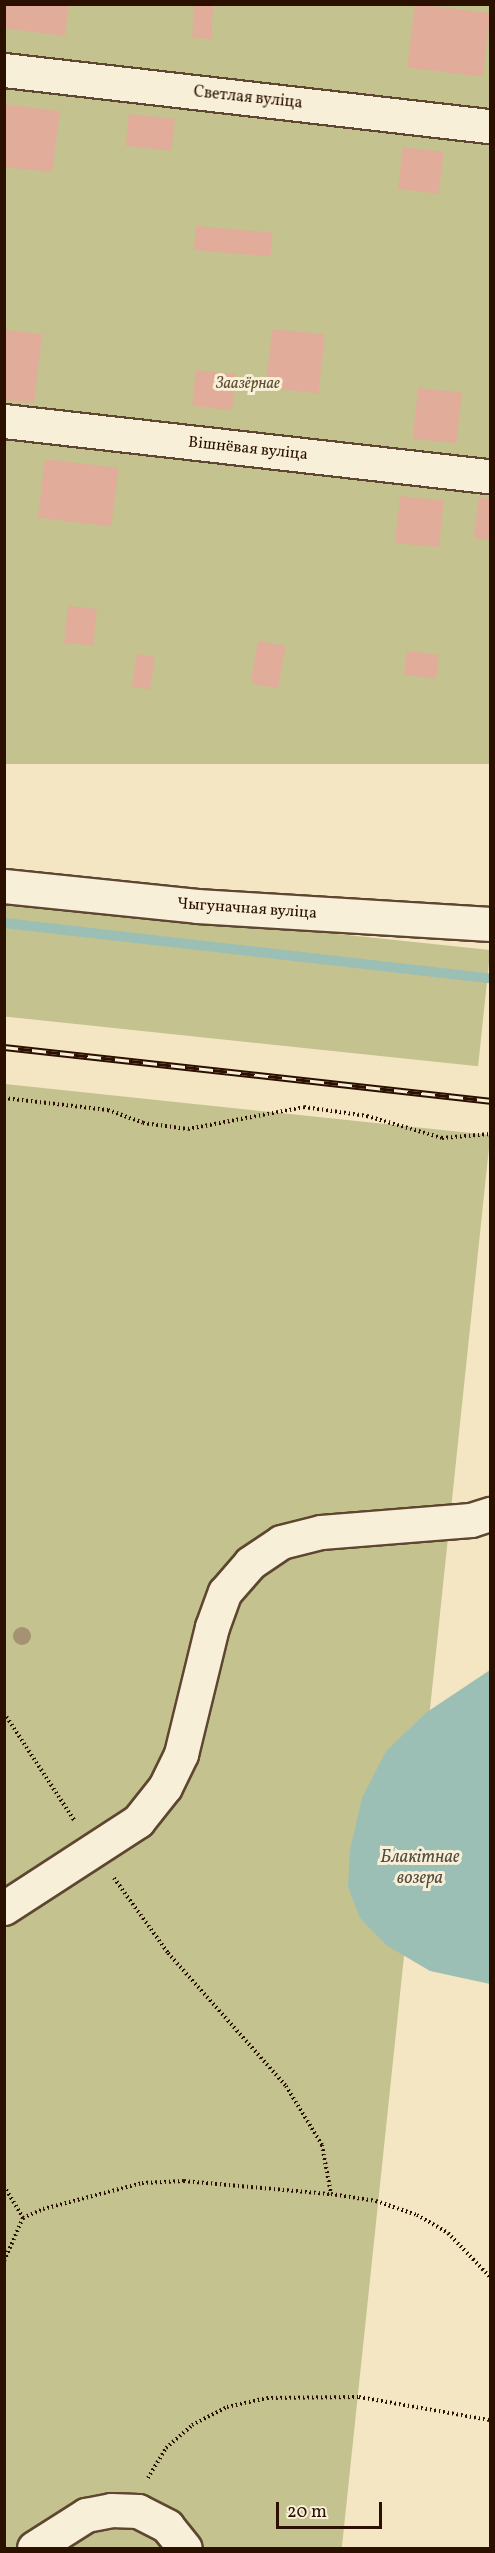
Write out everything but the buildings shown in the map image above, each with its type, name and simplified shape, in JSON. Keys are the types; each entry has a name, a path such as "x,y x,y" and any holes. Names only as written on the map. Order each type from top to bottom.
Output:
{"street":[{"name":"Светлая вуліца","path":"4,70 490,126"},
{"name":"Вішнёвая вуліца","path":"4,421 490,476"},
{"name":"Чыгуначная вуліца","path":"4,886 197,906 490,924"},
{"path":"4,1908 95,1852 138,1821 165,1787 181,1754 212,1627 225,1592 250,1563 281,1542 321,1532 471,1520 490,1514"},
{"path":"34,2548 86,2515 138,2511 167,2526 185,2548"}],"path":[{"path":"4,1098 108,1110 143,1123 188,1130 304,1107 367,1116 442,1138 490,1134"},
{"path":"4,1713 95,1852 168,1953 286,2086 322,2145 331,2194"},
{"path":"4,2261 23,2218 142,2183 184,2181 331,2194 376,2201 417,2215 448,2233 490,2277"},
{"path":"4,2186 23,2218"},
{"path":"138,2511 150,2472 166,2448 192,2425 226,2407 267,2398 307,2395 359,2397 490,2420"}],"green space":[{"name":"Заазёрнае","path":"5,5 490,5 490,764 5,764"},
{"path":"5,899 490,950 478,1066 4,1017"},
{"path":"5,1084 490,1135 342,2548 4,2548"}],"water":[{"name":"Блакітнае возера","path":"490,1670 490,1984 430,1971 386,1945 360,1918 348,1887 350,1850 362,1798 386,1751 427,1712"}],"waterway":[{"path":"4,923 490,978"}],"railway":[{"path":"4,1047 490,1101"}]}
